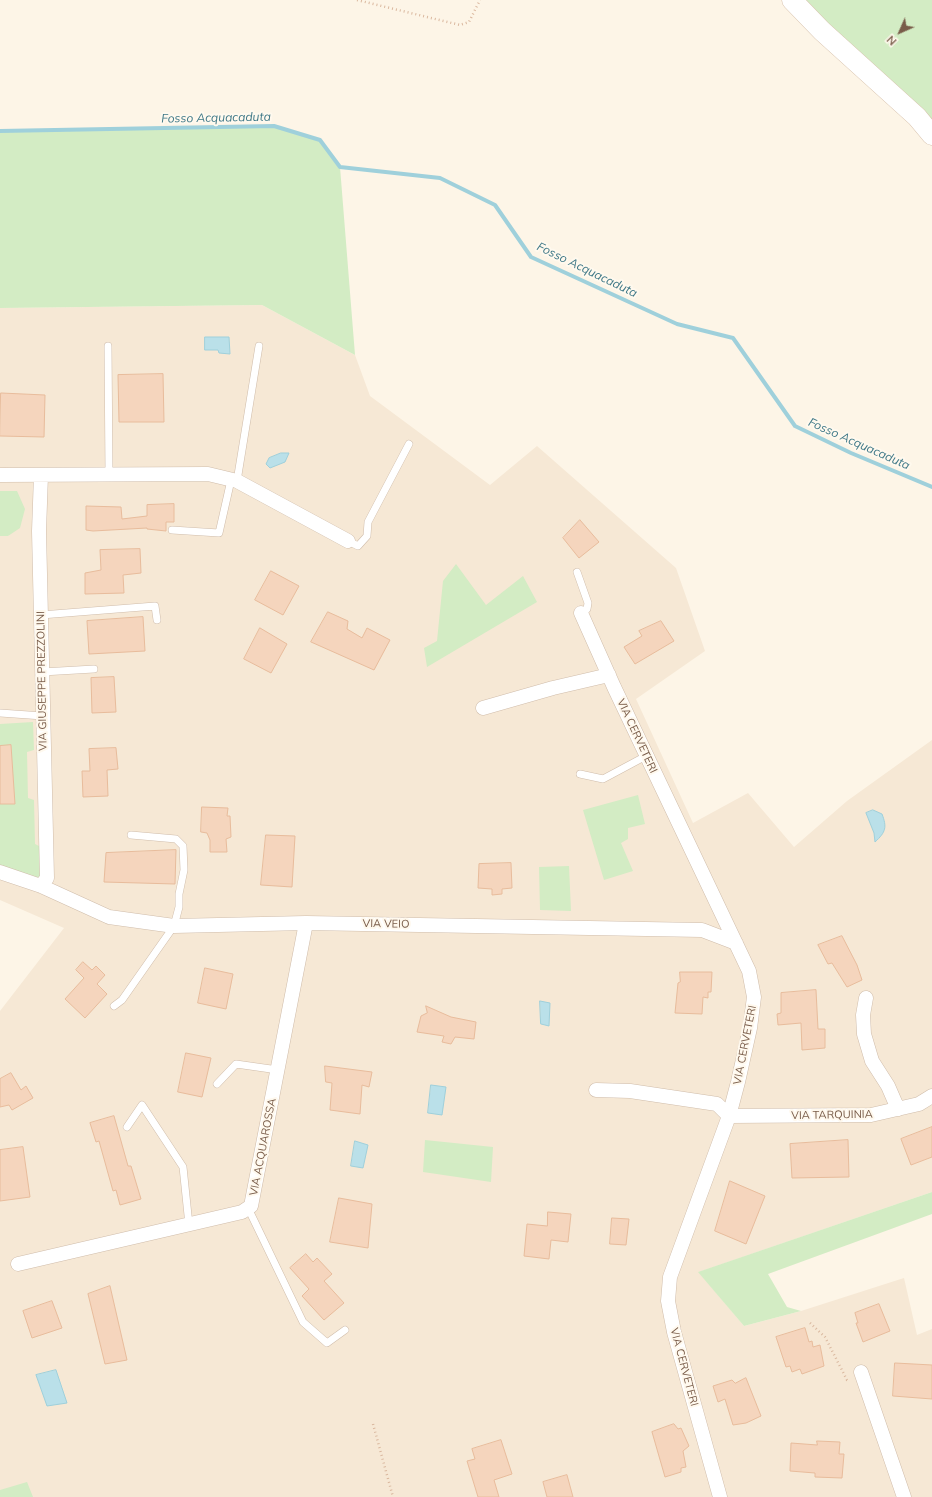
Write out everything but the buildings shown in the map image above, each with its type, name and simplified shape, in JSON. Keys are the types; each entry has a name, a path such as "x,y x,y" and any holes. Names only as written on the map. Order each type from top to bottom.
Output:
{"street":[{"path":"792,0 822,31 917,117 932,135"},
{"path":"0,475 208,474 234,480 348,541"},
{"name":"VIA GIUSEPPE PREZZOLINI","path":"41,475 39,531 47,878 41,886"},
{"name":"VIA CERVETERI","path":"582,613 646,756 749,971 754,997 750,1028 729,1116 670,1277 668,1301 674,1332 720,1497"},
{"path":"483,708 553,688 609,675"},
{"name":"VIA VEIO","path":"0,872 41,886 109,917 174,926 306,923 702,930 736,943"},
{"name":"VIA ACQUAROSSA","path":"18,1264 242,1212 251,1206 255,1194 306,923"},
{"path":"866,998 863,1015 864,1034 872,1061 888,1086 898,1109"},
{"path":"596,1090 630,1092 717,1104 729,1116"},
{"name":"VIA TARQUINIA","path":"729,1116 872,1115 919,1104 932,1096"},
{"path":"861,1372 904,1497"}],"lane":[{"path":"108,346 109,474"},
{"path":"172,530 219,533 234,480 259,346"},
{"path":"348,541 358,546 367,536 368,522 408,444"},
{"path":"577,572 588,603 587,609 582,613"},
{"path":"41,615 155,606 157,620"},
{"path":"42,672 94,669"},
{"path":"0,713 43,716"},
{"path":"580,774 603,779 646,756"},
{"path":"114,1006 122,1000 174,926 179,908 179,894 184,870 183,846 176,839 131,836"},
{"path":"217,1084 236,1064 278,1070"},
{"path":"127,1127 142,1105 183,1167 189,1224"},
{"path":"248,1208 302,1322 327,1343 345,1330"}],"path":[{"path":"357,0 460,25 469,22 480,0"},
{"path":"810,1323 825,1337 847,1380 867,1390"},
{"path":"373,1424 393,1497"}],"shaded area":[{"path":"262,305 355,355 370,396 490,485 537,446 676,568 705,651 636,699 693,823 748,793 794,847 847,801 932,740 932,1192 699,1272 744,1326 801,1311 904,1278 917,1335 932,1329 932,1497 0,1497 0,1011 64,928 0,900 0,536 8,536 17,491 0,491 0,308"}],"green space":[{"path":"792,0 932,0 932,135"},
{"path":"274,126 320,140 340,167 355,355 262,305 0,308 0,131"},
{"path":"0,491 17,491 25,509 20,528 8,536 0,536"},
{"path":"456,564 486,605 523,576 537,602 427,667 424,648 437,641 443,581"},
{"path":"33,722 34,750 27,752 28,798 34,800 35,844 45,849 40,882 0,868 0,724"},
{"path":"638,795 645,824 628,828 628,839 621,843 633,871 604,880 583,810"},
{"path":"569,866 571,911 540,910 539,867"},
{"path":"425,1140 493,1147 491,1182 423,1172"},
{"path":"932,1192 932,1214 768,1274 787,1307 801,1311 744,1326 698,1272"},
{"path":"27,1482 33,1497 0,1497 0,1490"}],"water":[{"path":"205,337 229,337 230,354 219,353 218,350 205,350"},
{"path":"281,453 289,453 285,462 270,468 266,464 269,458"},
{"path":"873,810 882,814 885,822 883,832 875,842 874,833 866,813"},
{"path":"540,1001 550,1003 549,1026 541,1024"},
{"path":"431,1085 446,1087 442,1115 428,1113"},
{"path":"355,1141 368,1145 363,1168 351,1166"},
{"path":"56,1370 67,1403 47,1406 36,1375"}],"waterway":[{"name":"Fosso Acquacaduta","path":"0,131 274,126 320,140 340,167 440,178 495,205 531,257 677,324 733,338 795,426 851,453 932,487"}]}
